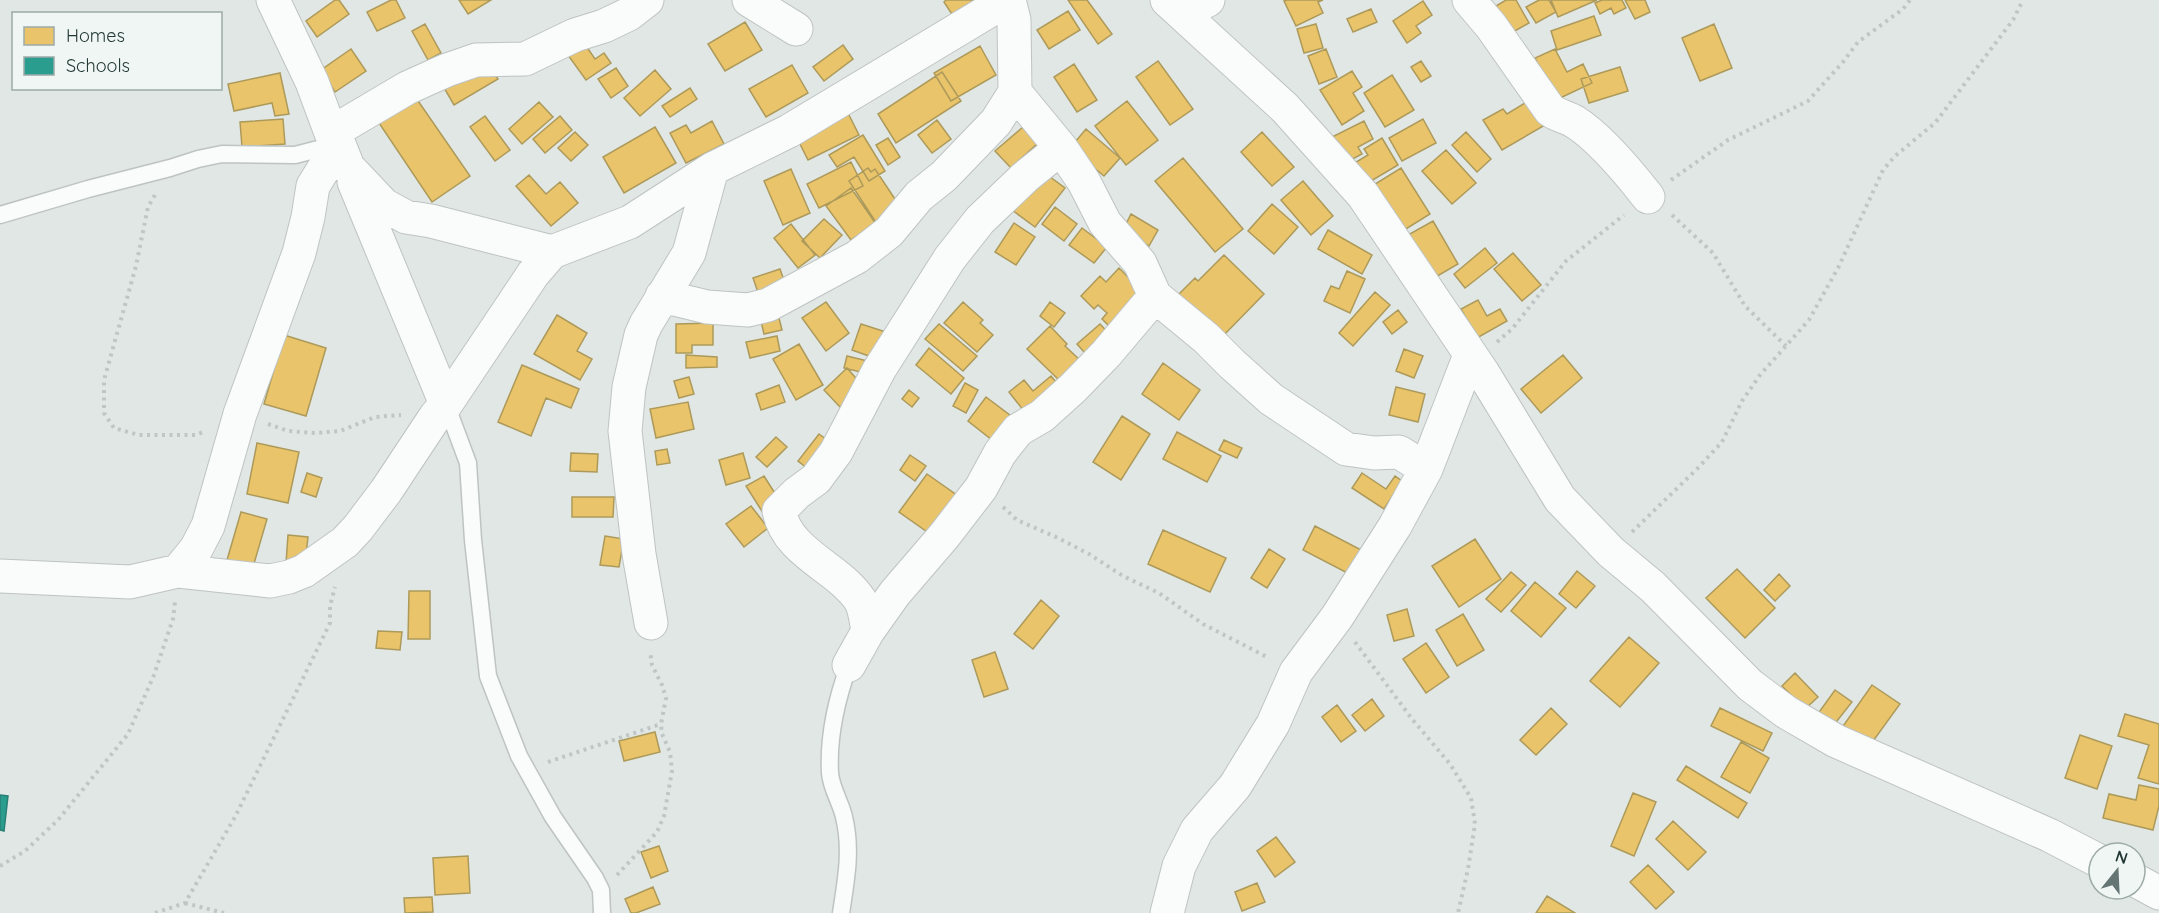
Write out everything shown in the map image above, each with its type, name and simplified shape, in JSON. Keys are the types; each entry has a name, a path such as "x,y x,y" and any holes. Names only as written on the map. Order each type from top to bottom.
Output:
{"street":[{"path":"273,0 312,82 339,148 440,411"},
{"path":"178,571 196,549 208,526 240,414 299,254 313,186 339,148 407,88 476,60 525,59 575,35 629,14 647,0"},
{"path":"749,0 796,29"},
{"path":"0,576 130,582 178,571 270,581 304,571 345,542 386,490 533,274 552,252 630,222 712,169 789,131 1008,0 1014,20 1015,92 996,122 952,168 919,196 889,232 857,257 768,305 748,310 707,307 662,296"},
{"path":"1469,0 1491,26 1550,110 1560,117 1573,120 1584,129 1627,171 1648,197"},
{"path":"1186,4 1364,195 1476,364 1560,499 1611,552 1653,587 1750,685 1786,712 1836,741 2087,855"},
{"path":"1015,92 1061,148 1105,223 1140,263 1155,296 1206,338 1271,399 1346,449 1374,453 1399,452 1426,469"},
{"path":"339,148 384,205 406,217 431,221 552,252"},
{"path":"868,631 859,598 798,545 782,524 779,511 816,479 836,452 879,370 950,258 980,220 1025,177 1061,148"},
{"path":"651,623 639,554 625,431 629,387 641,335 689,253 712,169"},
{"path":"849,665 868,631 981,488 1000,453 1018,430 1042,416 1073,388 1106,354 1155,296"},
{"path":"1167,913 1179,866 1197,830 1235,786 1273,724 1296,672 1337,617 1395,526 1426,469 1476,364"}],"lane":[{"path":"0,215 222,154 295,155 339,148"},
{"path":"440,411 468,463 473,540 488,676 519,756 553,817 601,890 602,913"},
{"path":"841,913 849,852 844,818 830,775 833,726 841,686 849,665"}],"path":[{"path":"1476,364 1512,329 1566,261 1648,197 1728,140 1808,101 1858,42 1904,9 1910,0"},
{"path":"1611,552 1722,442 1742,401 1760,375 1809,320 1834,275 1883,170 1895,156 1935,123 2013,20 2023,0"},
{"path":"170,168 148,207 117,338 104,380 104,413 114,428 139,435 196,435 240,414 288,430 315,433 340,431 375,417 440,411"},
{"path":"1648,197 1682,223 1713,253 1745,306 1786,346"},
{"path":"981,488 1017,520 1089,554 1123,576 1159,593 1203,624 1296,672"},
{"path":"185,903 235,816 330,623 330,606 345,542"},
{"path":"0,866 25,850 57,820 128,734 154,675 174,620 178,571"},
{"path":"1337,617 1412,719 1450,764 1471,798 1475,824 1458,913"},
{"path":"601,890 646,845 657,831 664,816 672,771 670,752 662,734 661,724 666,698 652,665 651,623"},
{"path":"527,769 661,724"},
{"path":"155,913 185,903 224,913"}],"building: Homes":[{"path":"335,0 339,0 349,14 317,37 306,21"},
{"path":"391,0 396,0 405,18 377,31 367,12"},
{"path":"459,0 491,0 468,14"},
{"path":"946,0 983,0 957,22 944,2"},
{"path":"1068,0 1087,0 1112,34 1098,44"},
{"path":"1323,0 1318,2 1323,13 1296,26 1284,1"},
{"path":"1506,0 1516,0 1529,23 1506,36 1491,9"},
{"path":"1539,0 1549,0 1556,12 1536,23 1526,7"},
{"path":"1551,0 1597,0 1558,17"},
{"path":"1602,0 1622,0 1626,8 1614,14 1611,8 1600,14 1595,3"},
{"path":"1625,0 1645,0 1650,12 1635,19"},
{"path":"1423,1 1432,15 1416,26 1421,33 1407,43 1393,21"},
{"path":"1371,9 1377,22 1353,32 1347,19"},
{"path":"1068,11 1080,30 1049,49 1037,30"},
{"path":"1594,16 1601,35 1557,50 1551,31"},
{"path":"745,22 762,50 725,71 708,44"},
{"path":"425,24 441,53 428,60 412,31"},
{"path":"1316,24 1323,48 1304,53 1297,29"},
{"path":"1714,24 1732,68 1700,81 1682,38"},
{"path":"582,40 595,59 604,53 611,63 586,80 565,51"},
{"path":"843,45 853,59 824,81 813,67"},
{"path":"980,46 996,75 951,101 934,73"},
{"path":"351,49 366,71 335,92 321,70"},
{"path":"1326,49 1337,77 1319,84 1308,56"},
{"path":"1555,49 1567,72 1583,64 1592,83 1556,100 1535,58"},
{"path":"487,61 498,79 454,105 443,86"},
{"path":"1158,61 1193,109 1170,125 1136,77"},
{"path":"1421,61 1431,76 1421,82 1411,67"},
{"path":"1074,64 1097,100 1077,112 1054,77"},
{"path":"792,65 808,93 766,117 749,89"},
{"path":"1620,67 1628,91 1589,103 1581,79"},
{"path":"616,68 628,86 611,98 598,79"},
{"path":"655,70 671,89 640,116 624,98"},
{"path":"1352,71 1362,87 1353,93 1364,111 1342,125 1320,90"},
{"path":"942,72 961,101 896,143 878,114"},
{"path":"280,73 289,114 275,116 272,103 234,111 228,84"},
{"path":"1392,75 1414,110 1385,127 1364,93"},
{"path":"690,88 697,99 670,117 662,106"},
{"path":"414,95 470,176 432,202 377,120"},
{"path":"1530,100 1545,125 1502,150 1483,120 1503,109 1507,114"},
{"path":"1127,101 1158,140 1126,165 1095,126"},
{"path":"539,102 553,117 522,144 509,129"},
{"path":"847,111 859,135 808,160 796,136"},
{"path":"485,116 510,150 495,161 470,127"},
{"path":"560,116 572,130 545,153 533,139"},
{"path":"283,119 285,144 242,147 240,122"},
{"path":"1423,119 1436,143 1402,161 1389,138"},
{"path":"937,120 951,139 932,153 918,135"},
{"path":"712,121 724,144 686,163 670,133 686,125 691,133"},
{"path":"1364,121 1373,139 1358,147 1362,154 1345,163 1332,137"},
{"path":"655,127 676,163 624,193 603,157"},
{"path":"1023,127 1038,143 1011,168 995,151"},
{"path":"1086,129 1120,158 1104,176 1070,148"},
{"path":"575,132 588,145 571,161 558,148"},
{"path":"1262,132 1294,167 1272,186 1241,152"},
{"path":"1466,132 1491,159 1477,172 1452,145"},
{"path":"863,135 885,171 869,181 854,157 837,167 829,155"},
{"path":"888,138 900,157 888,165 876,145"},
{"path":"1382,138 1398,165 1366,184 1353,164 1368,155 1364,149"},
{"path":"1446,150 1476,183 1452,204 1422,171"},
{"path":"1183,158 1243,229 1215,252 1155,181"},
{"path":"851,162 863,186 819,208 807,184"},
{"path":"868,168 871,172 875,169 897,202 877,224 849,181"},
{"path":"1401,168 1430,214 1401,232 1372,186"},
{"path":"791,169 810,213 783,225 764,181"},
{"path":"1042,171 1065,188 1035,227 1012,210"},
{"path":"529,175 546,194 560,182 578,203 551,226 516,186"},
{"path":"1303,181 1333,216 1311,235 1281,200"},
{"path":"851,188 876,224 851,240 826,206"},
{"path":"1272,204 1298,227 1274,254 1248,231"},
{"path":"1055,207 1077,224 1064,241 1042,224"},
{"path":"1131,214 1158,230 1149,246 1122,232"},
{"path":"824,219 842,235 820,258 802,241"},
{"path":"1433,221 1458,264 1434,278 1408,235"},
{"path":"1014,223 1035,237 1016,265 995,252"},
{"path":"791,224 815,255 798,268 774,238"},
{"path":"1082,228 1107,247 1094,263 1069,245"},
{"path":"1328,230 1372,255 1362,274 1318,249"},
{"path":"1485,248 1497,263 1465,288 1454,274"},
{"path":"1513,253 1541,285 1522,301 1494,269"},
{"path":"1224,255 1264,294 1222,337 1178,295 1195,278 1198,281"},
{"path":"1119,268 1142,291 1117,334 1102,319 1107,313 1098,305 1094,309 1081,296 1100,276 1106,282"},
{"path":"780,269 787,289 760,298 753,278"},
{"path":"1347,271 1365,279 1350,313 1324,301 1331,286 1339,289"},
{"path":"1375,292 1390,305 1353,346 1339,333"},
{"path":"1478,300 1487,316 1500,309 1507,321 1477,338 1461,309"},
{"path":"826,302 849,333 826,351 802,318"},
{"path":"963,302 983,320 980,323 993,335 977,352 944,323"},
{"path":"1050,302 1065,313 1054,327 1040,316"},
{"path":"1398,310 1407,322 1392,334 1383,322"},
{"path":"778,314 782,330 764,334 760,317"},
{"path":"557,315 587,333 577,351 592,359 580,380 534,354"},
{"path":"713,323 713,345 692,345 692,353 676,353 676,324"},
{"path":"861,324 889,333 880,360 852,350"},
{"path":"939,324 977,356 963,371 925,339"},
{"path":"1100,324 1115,340 1092,361 1077,344"},
{"path":"1050,326 1067,344 1065,346 1082,362 1062,383 1027,349"},
{"path":"284,335 326,348 306,416 264,404"},
{"path":"777,336 780,351 750,358 746,342"},
{"path":"799,344 823,385 796,400 773,359"},
{"path":"929,348 964,378 951,394 916,365"},
{"path":"1404,349 1423,356 1414,378 1396,371"},
{"path":"686,355 717,357 717,367 686,368"},
{"path":"1563,355 1582,378 1541,413 1521,389"},
{"path":"847,356 876,363 873,375 844,368"},
{"path":"1163,363 1200,390 1179,420 1142,394"},
{"path":"522,365 579,389 571,408 546,398 531,436 498,422"},
{"path":"847,368 863,386 840,407 824,390"},
{"path":"1051,376 1065,393 1031,420 1009,392 1024,380 1033,391"},
{"path":"689,377 694,394 679,398 674,381"},
{"path":"965,383 978,390 966,413 953,406"},
{"path":"779,385 785,402 761,410 756,394"},
{"path":"1396,387 1425,394 1418,422 1389,415"},
{"path":"909,390 919,398 912,407 902,399"},
{"path":"986,397 1011,416 992,440 968,421"},
{"path":"688,402 694,429 656,438 650,409"},
{"path":"1122,416 1150,434 1121,480 1093,462"},
{"path":"1177,432 1221,456 1207,482 1163,459"},
{"path":"819,434 838,448 816,475 798,461"},
{"path":"776,437 787,447 767,467 756,457"},
{"path":"1224,440 1242,448 1237,458 1219,450"},
{"path":"257,443 299,452 288,503 247,494"},
{"path":"667,449 670,463 657,465 655,451"},
{"path":"571,453 598,454 597,472 570,471"},
{"path":"743,453 750,478 726,485 719,460"},
{"path":"910,455 926,466 915,481 900,470"},
{"path":"307,473 322,478 316,497 301,492"},
{"path":"1362,473 1386,489 1395,476 1402,481 1384,509 1352,488"},
{"path":"927,474 961,498 933,536 899,512"},
{"path":"764,476 783,506 765,516 746,486"},
{"path":"572,497 614,497 613,517 572,517"},
{"path":"751,506 768,528 744,547 726,524"},
{"path":"241,512 267,519 253,567 227,560"},
{"path":"1315,526 1369,554 1357,578 1303,550"},
{"path":"1163,530 1226,558 1210,592 1148,564"},
{"path":"288,535 308,537 305,564 286,563"},
{"path":"605,536 624,539 619,567 600,565"},
{"path":"1475,539 1501,579 1459,607 1432,566"},
{"path":"1269,549 1285,559 1267,588 1251,578"},
{"path":"1737,569 1775,608 1745,638 1706,598"},
{"path":"1577,571 1595,586 1576,608 1559,594"},
{"path":"1511,572 1526,585 1501,612 1486,599"},
{"path":"1779,574 1790,586 1775,601 1764,590"},
{"path":"1535,582 1566,608 1541,637 1511,611"},
{"path":"409,591 430,591 430,639 408,639"},
{"path":"1041,600 1059,616 1033,649 1014,634"},
{"path":"1407,609 1414,636 1394,641 1387,615"},
{"path":"1463,614 1484,650 1457,666 1436,630"},
{"path":"378,631 402,632 400,650 376,648"},
{"path":"1629,637 1659,663 1620,707 1590,681"},
{"path":"1426,643 1449,677 1426,693 1403,659"},
{"path":"995,652 1008,689 984,697 972,660"},
{"path":"1795,673 1818,697 1805,709 1782,686"},
{"path":"1872,685 1900,704 1868,748 1841,729"},
{"path":"1835,690 1852,702 1833,726 1817,715"},
{"path":"1372,699 1384,716 1365,731 1352,715"},
{"path":"1337,705 1356,731 1341,742 1322,717"},
{"path":"1551,708 1567,724 1536,755 1520,740"},
{"path":"1720,708 1772,733 1763,751 1711,726"},
{"path":"2125,714 2159,724 2159,784 2138,778 2149,745 2118,736"},
{"path":"655,732 660,752 624,761 619,741"},
{"path":"2080,735 2112,746 2097,789 2065,778"},
{"path":"1741,742 1769,758 1750,793 1721,777"},
{"path":"1686,766 1747,803 1738,818 1677,780"},
{"path":"2139,785 2159,789 2159,806 2153,830 2103,818 2109,794 2136,800"},
{"path":"1633,793 1656,802 1634,856 1611,846"},
{"path":"1673,821 1706,852 1688,870 1656,839"},
{"path":"1276,837 1295,862 1275,877 1257,851"},
{"path":"659,846 668,871 651,878 641,852"},
{"path":"468,856 470,893 435,895 433,858"},
{"path":"1648,865 1674,892 1656,909 1630,882"},
{"path":"1257,883 1265,902 1242,911 1235,892"},
{"path":"653,887 660,904 631,913 625,899"},
{"path":"1547,896 1575,913 1536,913"},
{"path":"432,897 433,912 405,913 404,898"}],"building: Schools":[{"path":"0,795 8,796 4,831 0,830"}]}
